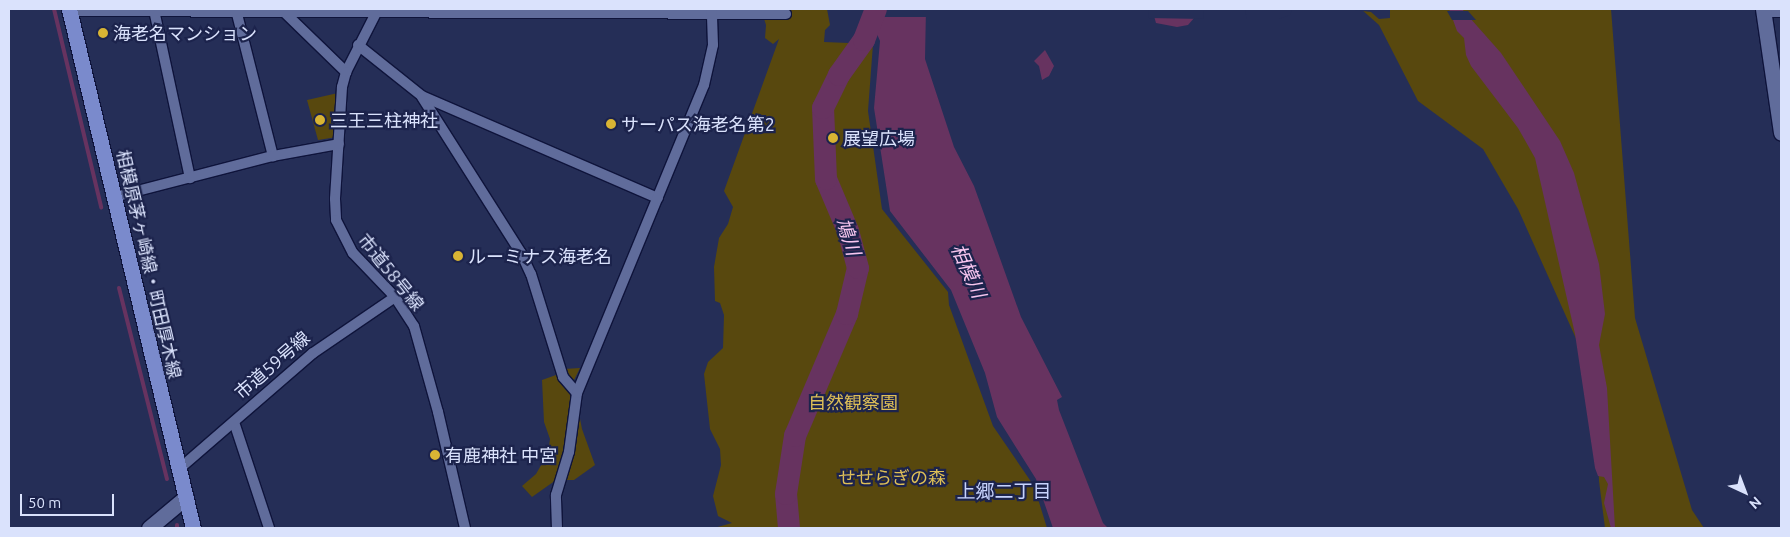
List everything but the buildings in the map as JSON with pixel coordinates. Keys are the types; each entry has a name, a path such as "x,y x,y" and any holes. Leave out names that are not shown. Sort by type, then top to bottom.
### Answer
{"main road":[{"name":"相模原茅ヶ崎線・町田厚木線","path":"69,10 193,528"}],"street":[{"name":"市道58号線","path":"378,9 358,45 346,72 335,200 342,234 358,260 395,297 419,340 465,528"},
{"path":"69,10 712,10 786,14"},
{"path":"154,10 190,178"},
{"path":"236,10 274,156"},
{"path":"282,10 346,72"},
{"path":"557,528 556,494 569,452 577,393 704,85 713,45 712,10"},
{"path":"1781,12 1763,10 1781,133"},
{"path":"358,45 422,96 658,198"},
{"path":"422,96 521,253 531,274 563,377 577,393"},
{"path":"114,196 274,156 339,144"},
{"name":"市道59号線","path":"179,469 313,353 395,297"},
{"path":"234,422 269,528"},
{"path":"149,528 186,497"}],"green space":[{"name":"自然観察園","path":"761,9 827,9 830,25 825,30 824,42 873,44 868,111 882,209 948,292 949,305 993,426 1034,486 1047,528 714,528 732,523 718,516 713,496 721,465 720,449 710,429 704,374 708,362 723,348 724,315 720,303 715,301 714,267 719,238 728,224 733,207 724,191 779,39 773,44 765,38 766,25"},
{"path":"1361,9 1611,9 1635,318 1692,510 1704,528 1605,528 1599,481 1595,381 1518,209 1483,149 1418,101 1379,25"},
{"path":"338,93 337,137 318,140 307,100"},
{"path":"580,368 573,382 582,429 595,465 574,480 556,480 532,497 522,486 536,474 548,453 550,439 544,422 542,380 556,375 567,379 564,369"}],"water":[{"name":"相模川","path":"872,9 926,9 925,59 954,147 974,186 1021,317 1062,397 1057,400 1059,410 1103,523 1108,528 1053,528 1036,479 997,417 985,373 951,290 890,211 874,108 880,41 874,27"},
{"path":"1152,9 1202,9 1188,25 1177,27 1156,23"},
{"path":"1449,9 1462,9 1501,53 1560,141 1574,173 1599,264 1605,314 1599,345 1607,388 1615,528 1611,528 1604,503 1608,484 1604,477 1598,476 1595,468 1575,334 1535,158 1518,128 1471,66 1466,55 1464,38 1457,31"},
{"path":"1045,50 1054,66 1049,76 1042,80 1039,66 1034,61"}],"pier":[{"path":"870,9 929,9 929,17 870,17"},
{"path":"1149,9 1204,10 1204,19 1149,18"},
{"path":"1245,10 1292,10 1290,15 1279,19 1247,19"},
{"path":"1355,10 1390,10 1390,18 1379,19 1371,12"},
{"path":"1447,11 1468,11 1476,20 1452,20"}],"waterway":[{"path":"54,9 101,207"},
{"name":"鳩川","path":"789,528 786,494 795,436 847,314 858,268 848,231 826,179 823,108 839,75 864,40 876,9"},
{"path":"119,288 167,479"}],"place":[{"name":"海老名マンション","path":"103,33"},
{"name":"三王三柱神社","path":"320,120"},
{"name":"サーパス海老名第2","path":"611,124"},
{"name":"展望広場","path":"833,138"},
{"name":"ルーミナス海老名","path":"458,256"},
{"name":"有鹿神社 中宮","path":"435,455"}],"district":[{"name":"上郷二丁目","path":"1004,492"}],"park label":[{"name":"せせらぎの森","path":"892,477"}]}
